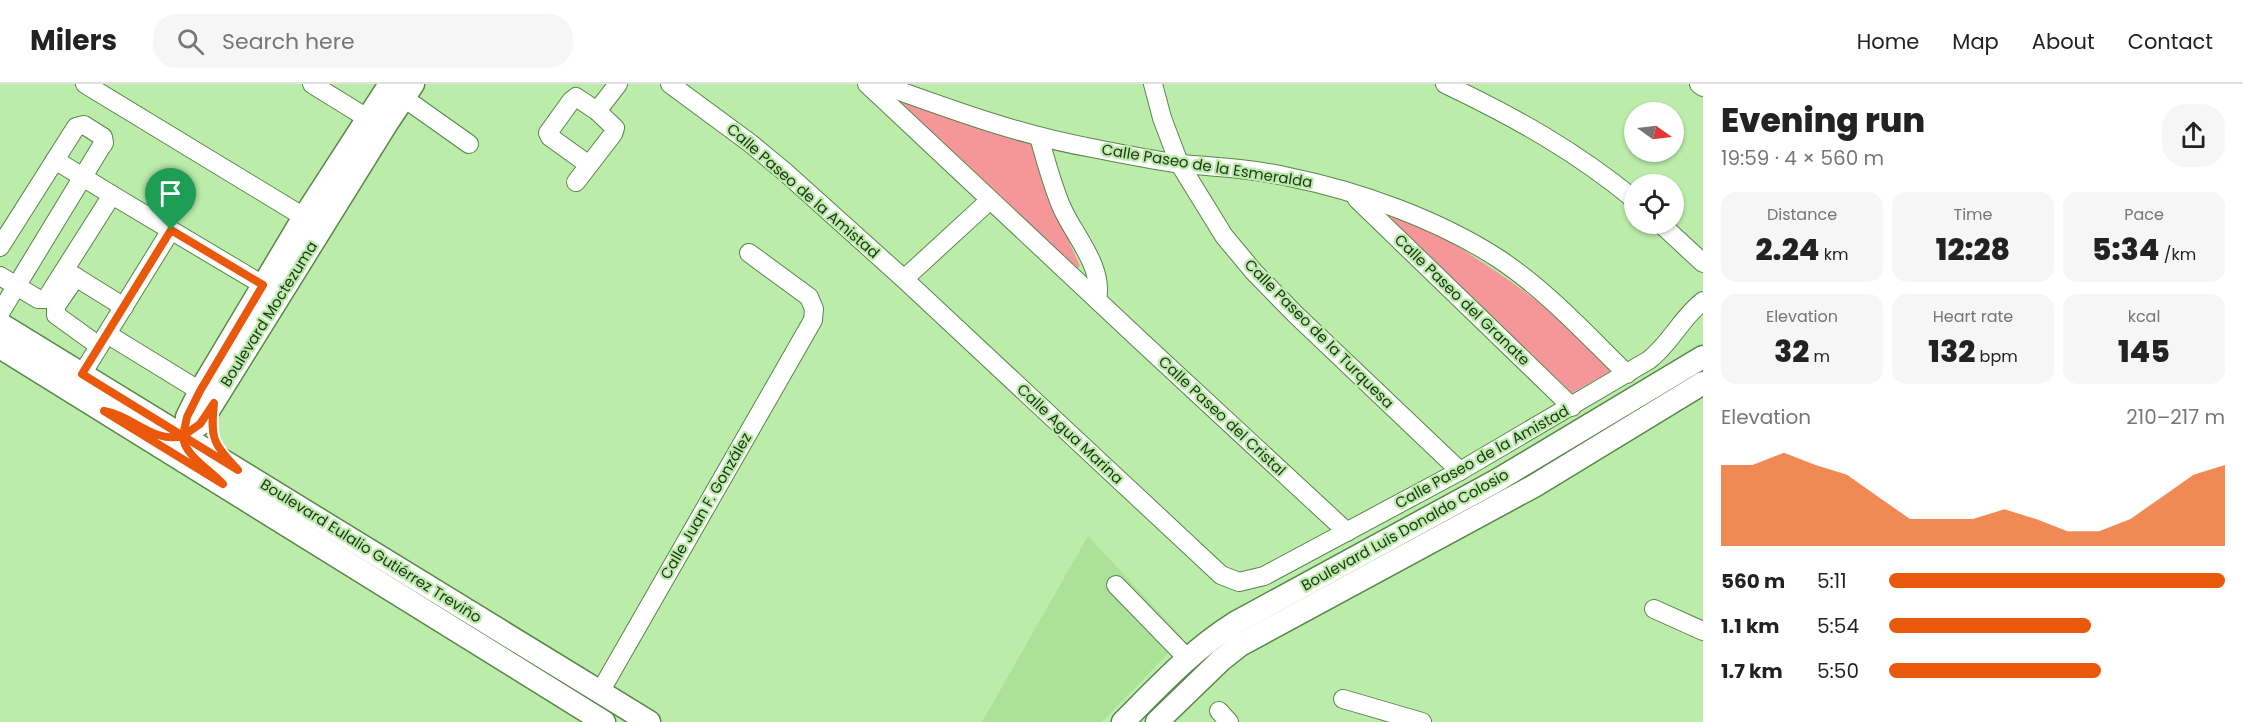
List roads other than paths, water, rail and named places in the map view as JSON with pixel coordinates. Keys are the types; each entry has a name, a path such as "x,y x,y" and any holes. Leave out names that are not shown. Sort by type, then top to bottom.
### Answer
{"main road":[{"name":"Boulevard Moctezuma","path":"183,436 200,424 207,397 263,285 367,117 402,89"},
{"name":"Boulevard Moctezuma","path":"207,397 402,89"},
{"name":"Boulevard Eulalio Gutiérrez Treviño","path":"0,324 183,436 230,477 604,722"},
{"name":"Boulevard Eulalio Gutiérrez Treviño","path":"0,347 104,411 230,477 649,722"},
{"name":"Boulevard Luis Donaldo Colosio","path":"1123,722 1209,639 1496,482 1703,357"},
{"name":"Boulevard Luis Donaldo Colosio","path":"1157,722 1221,660 1240,645 1534,486 1703,384"},
{"path":"207,397 212,432 230,477"},
{"path":"104,411 115,413 162,436 174,438 183,436"}],"street":[{"path":"85,84 304,217"},
{"path":"312,84 367,117"},
{"path":"597,111 618,84"},
{"name":"Calle Paseo de la Amistad","path":"670,84 750,143 904,279"},
{"name":"Calle Paseo del Cristal","path":"867,84 1347,532"},
{"name":"Calle Paseo de la Esmeralda","path":"880,84 991,124 1039,137 1179,163 1288,176 1398,210 1446,230 1498,259 1534,285 1627,374"},
{"name":"Calle Paseo de la Turquesa","path":"1153,84 1162,118 1179,163 1224,236 1254,272 1460,471"},
{"path":"1445,84 1542,133 1595,168 1624,192"},
{"path":"1699,84 1703,87"},
{"path":"402,89 469,144"},
{"path":"576,182 589,165 615,131 615,126 579,97 573,98 548,133 550,137 589,165"},
{"path":"0,247 76,127 84,125 103,137 104,143 0,313"},
{"path":"1039,137 1050,179 1098,278 1097,300"},
{"path":"55,160 263,285"},
{"name":"Calle Paseo del Granate","path":"1352,194 1572,407"},
{"path":"112,195 70,274 56,306 56,315 207,397"},
{"path":"904,279 990,200"},
{"path":"82,374 171,230"},
{"path":"1672,234 1703,263"},
{"name":"Calle Juan F. González","path":"600,692 813,320 814,309 808,297 749,254"},
{"path":"0,276 38,299 46,299 70,274"},
{"path":"70,274 124,307"},
{"name":"Calle Agua Marina","path":"904,279 1221,575 1239,582"},
{"name":"Calle Paseo de la Amistad","path":"1239,582 1264,576 1347,532 1460,471 1627,374 1662,351 1687,315 1703,301"},
{"path":"1116,585 1187,658"},
{"path":"1654,609 1703,631"},
{"path":"1343,699 1422,722"}]}
